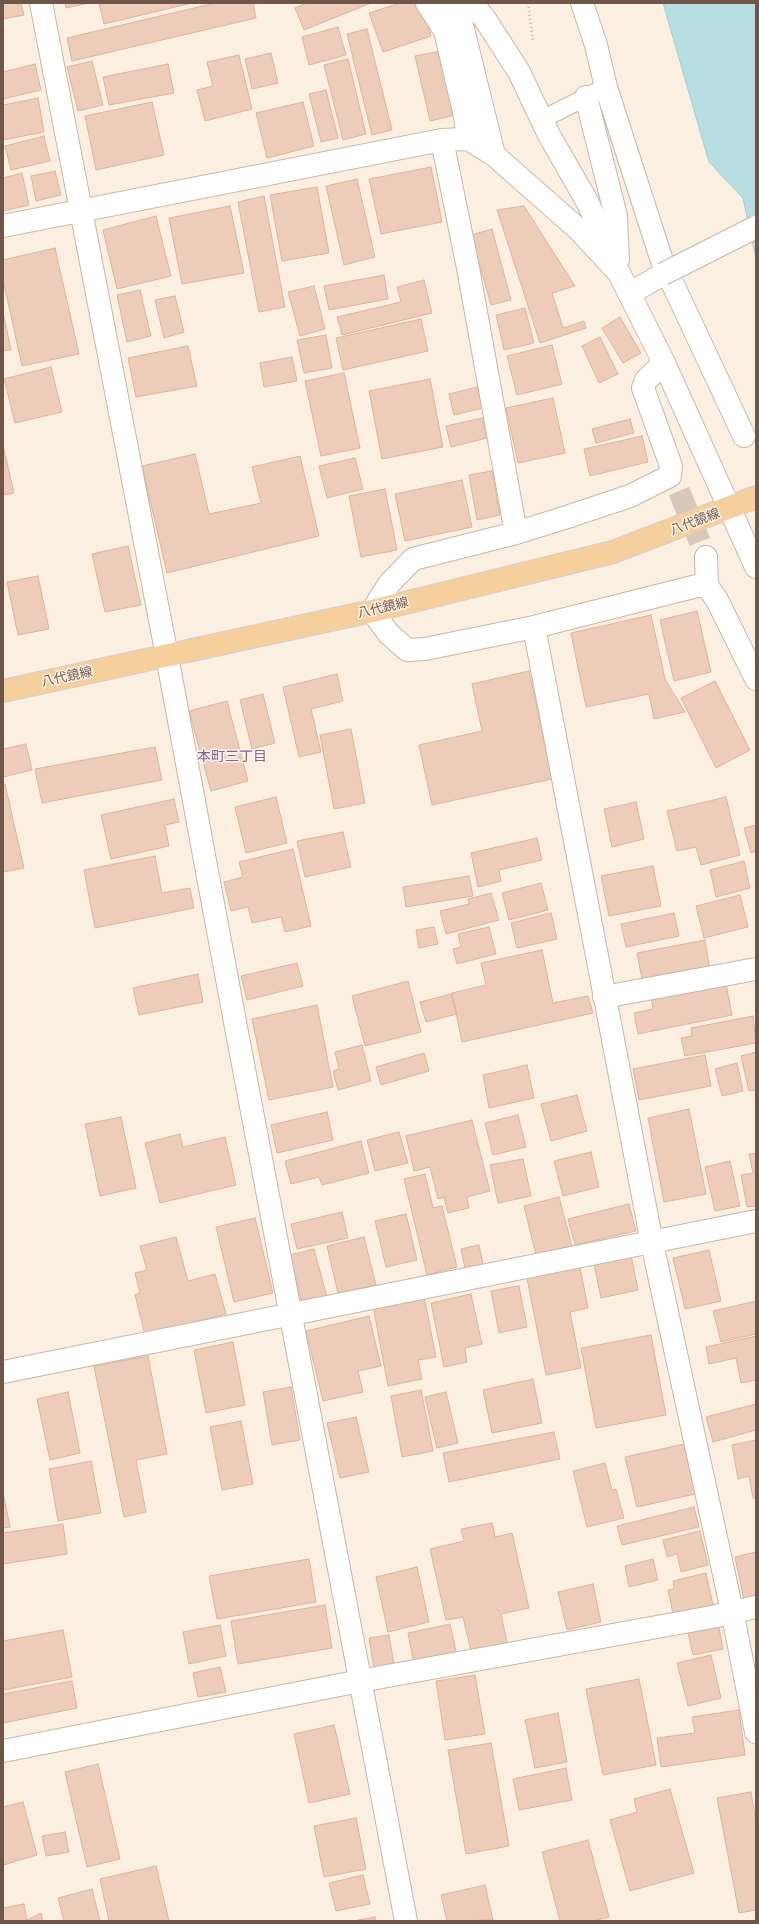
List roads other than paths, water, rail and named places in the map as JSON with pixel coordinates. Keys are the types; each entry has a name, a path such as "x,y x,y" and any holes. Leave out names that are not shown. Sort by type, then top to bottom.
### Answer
{"main road":[{"name":"八代鏡線","path":"3,691 372,610 613,552 756,498"}],"street":[{"path":"41,3 167,656 290,1315 406,1921"},
{"path":"426,3 445,31 465,116 468,139"},
{"path":"450,3 460,17 494,155"},
{"path":"472,3 519,72 541,120 588,203 619,273 664,363 756,567"},
{"path":"582,3 596,45 606,87 662,261 744,436"},
{"path":"586,97 616,216 619,273"},
{"path":"3,226 442,140 468,139 494,155 578,229 619,273"},
{"path":"442,140 468,268 516,532"},
{"path":"629,294 663,274 756,227"},
{"path":"664,363 646,380 643,388 671,466 675,483 516,532 413,559 390,584 372,610 389,634 407,650 425,650 534,627 697,586 707,586"},
{"path":"706,556 707,586 717,600 756,679"},
{"path":"534,627 652,1243 732,1611 756,1732"},
{"path":"604,997 756,969"},
{"path":"3,1372 756,1222"},
{"path":"3,1751 360,1681 704,1618 756,1607"}],"lane":[{"path":"541,120 606,87"}],"water":[{"path":"663,3 756,3 756,259 743,198 709,162"}],"tunnel":[{"path":"679,491 706,557"}],"district":[{"name":"本町三丁目","path":"232,757"}]}
